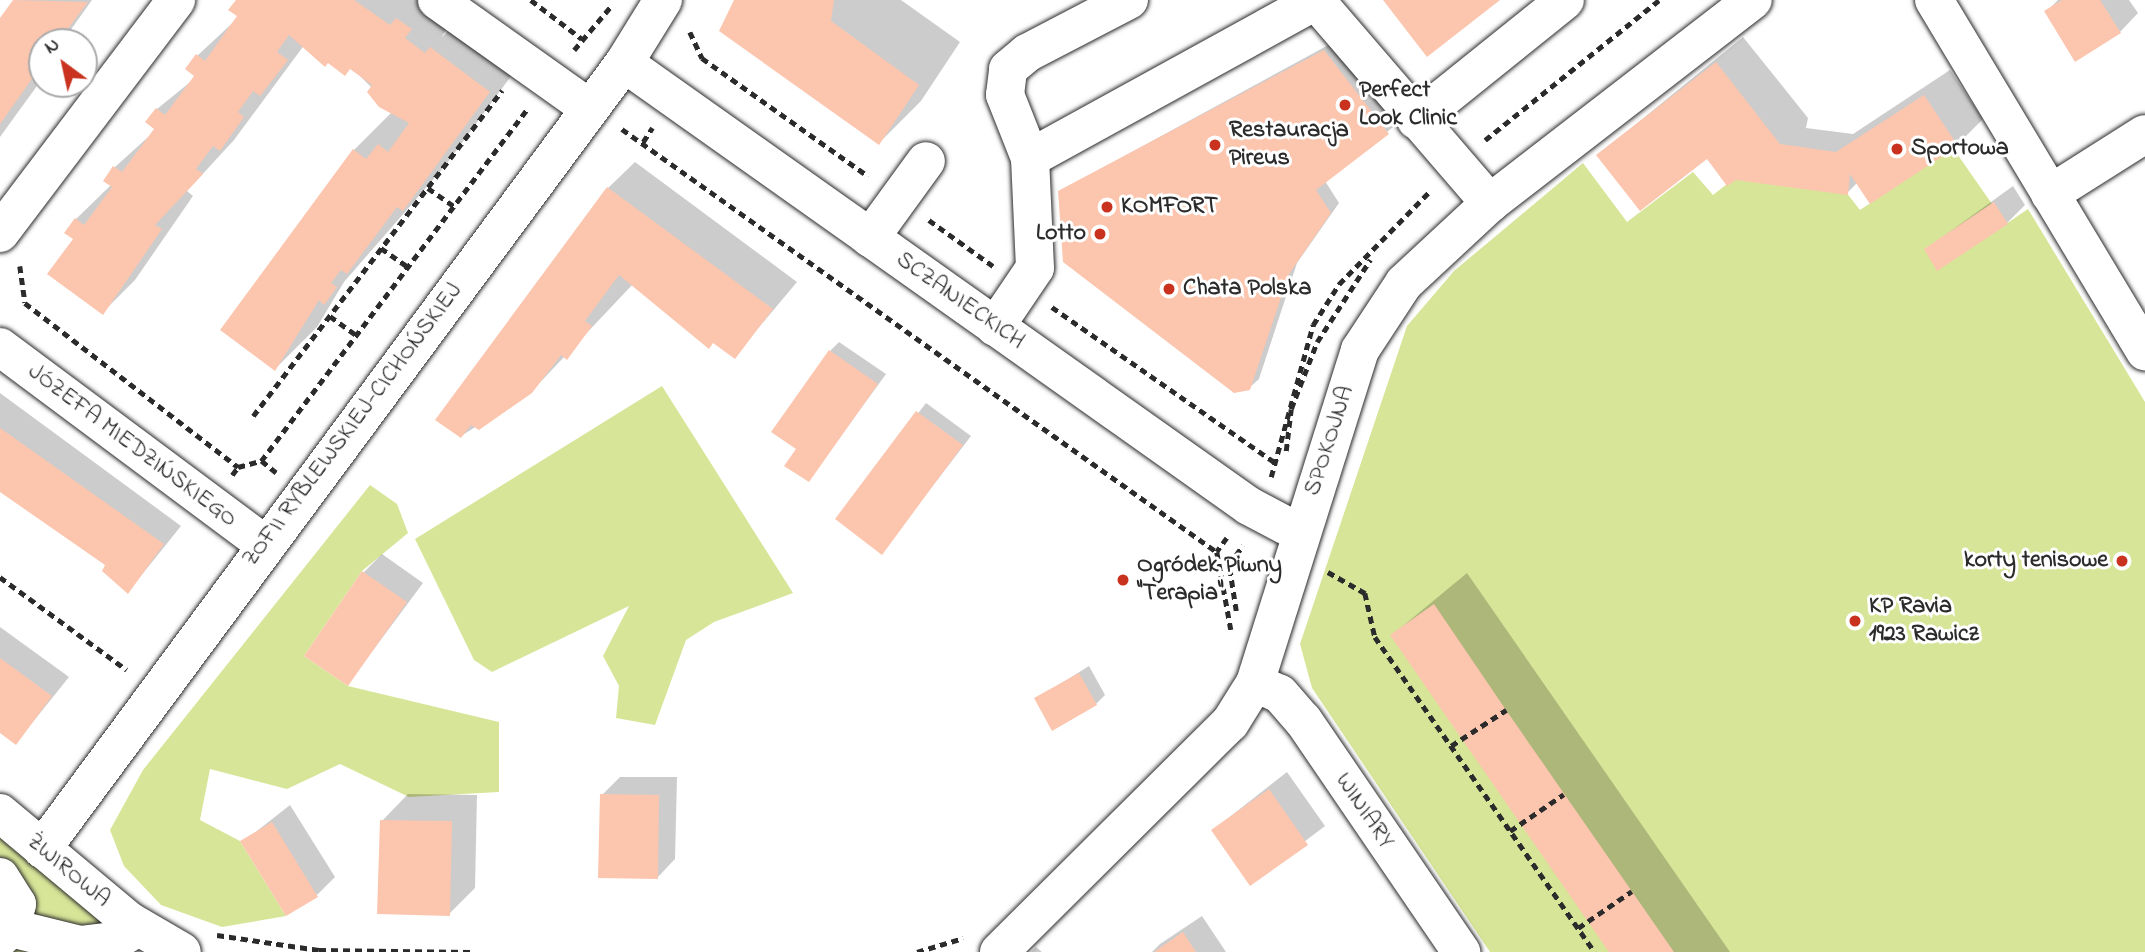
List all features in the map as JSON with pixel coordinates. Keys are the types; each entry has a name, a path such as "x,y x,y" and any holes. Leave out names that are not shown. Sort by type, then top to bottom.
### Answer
{"street":[{"path":"13,246 176,0"},
{"path":"437,0 589,108"},
{"path":"995,327 1035,268 1030,158 1005,95 1008,69 1027,52 1129,0"},
{"path":"1416,120 1565,0"},
{"name":"SPOKOJNA","path":"999,952 1230,723 1255,683 1295,548 1360,350 1404,282 1490,203 1753,0"},
{"path":"1934,0 2145,351"},
{"path":"1030,158 1315,1 1490,203"},
{"name":"ZOFII RYBLEWSKIEJ-CICHOŃSKIEJ","path":"42,849 264,544 624,63 661,2"},
{"name":"SCZANIECKICH","path":"624,63 1249,506 1295,548"},
{"path":"2050,194 2145,134"},
{"path":"870,238 926,161"},
{"name":"JÓZEFA MIEDZIŃSKIEGO","path":"0,347 264,544"},
{"name":"WINIARY","path":"1255,683 1280,694 1303,720 1461,952"},
{"name":"ŻWIROWA","path":"0,813 138,927 195,942"},
{"name":"ŻWIROWA","path":"0,877 17,904 5,933 80,945 115,941 138,927"}],"path":[{"path":"531,0 582,39 616,0"},
{"path":"661,2 685,23 702,58 1022,287 1276,463"},
{"path":"253,416 509,81"},
{"path":"302,494 261,461 550,82"},
{"path":"589,108 1217,552"},
{"path":"428,188 454,206"},
{"path":"13,246 25,303 238,467"},
{"path":"381,248 408,267"},
{"path":"330,316 356,335"},
{"path":"1233,644 1217,552 1249,506"},
{"path":"1295,548 1322,569 1365,593 1375,636 1595,952"},
{"path":"0,578 157,692"},
{"path":"1451,746 1506,710"},
{"path":"1510,831 1564,793"},
{"path":"1578,928 1632,891"},
{"path":"195,942 319,950 471,952"}],"green space":[{"path":"1953,148 2006,224 2028,209 2145,402 2145,952 1490,952 1312,688 1300,644 1407,326 1454,271 1583,163 1627,222 1693,172 1713,195 1736,177 1846,192 1860,210"},
{"path":"662,386 793,593 714,622 686,640 655,725 616,718 619,686 603,656 629,606 492,672 474,660 415,539"},
{"path":"370,485 397,504 408,533 362,571 304,656 348,686 499,722 499,792 409,797 340,764 287,789 210,769 200,820 240,841 286,916 222,927 161,905 124,866 110,830 143,770"},
{"path":"0,813 129,921 112,952 0,952"}],"building":[{"path":"13,0 88,2 68,28 28,28 28,85 0,124 0,18"},
{"path":"236,0 354,0 390,25 396,18 412,29 405,38 425,53 430,47 490,92 403,211 397,207 347,274 341,270 331,283 337,287 324,305 319,300 275,371 220,330 353,149 366,159 378,144 388,152 409,123 379,107 367,92 372,85 350,69 345,76 328,63 325,67 289,35 277,52 288,60 260,96 253,91 238,112 244,117 220,151 213,146 196,169 203,174 155,225 162,229 103,315 47,274 73,239 64,233 75,218 84,225 112,187 103,181 113,166 122,172 154,129 145,122 156,108 165,115 194,76 185,69 196,54 205,61 237,16 228,10"},
{"path":"734,0 834,0 831,21 919,85 879,145 719,31"},
{"path":"1383,0 1500,0 1427,57"},
{"path":"2062,0 2100,0 2121,33 2075,62 2044,11"},
{"path":"1324,50 1389,134 1316,190 1331,213 1289,274 1250,390 1234,393 1063,262 1058,191"},
{"path":"1716,62 1780,144 1836,152 1924,95 1958,146 1870,204 1850,174 1848,195 1736,180 1727,186 1707,159 1640,211 1596,155"},
{"path":"607,187 773,309 735,359 713,343 709,349 619,275 585,321 592,326 567,360 561,355 532,393 479,430 471,425 461,438 435,420"},
{"path":"1994,202 2008,224 1937,271 1924,249"},
{"path":"829,350 878,384 809,482 784,466 796,449 771,432"},
{"path":"916,411 963,445 882,555 835,519"},
{"path":"0,428 164,544 128,594 102,571 105,565 0,492"},
{"path":"362,571 407,602 348,686 304,656"},
{"path":"1434,604 1674,952 1609,952 1390,635"},
{"path":"0,658 52,696 16,745 0,733"},
{"path":"1079,673 1097,705 1052,731 1034,698"},
{"path":"1269,789 1308,845 1250,886 1211,830"},
{"path":"600,794 659,795 658,879 598,878"},
{"path":"380,820 452,821 450,916 377,914"},
{"path":"272,822 318,897 286,916 240,841"},
{"path":"1183,932 1196,952 1154,952"}],"place":[{"name":"Perfect Look Clinic","path":"1345,105"},
{"name":"Restauracja Pireus","path":"1215,145"},
{"name":"Sportowa","path":"1897,149"},
{"name":"KOMFORT","path":"1107,207"},
{"name":"Lotto","path":"1100,234"},
{"name":"Chata Polska","path":"1169,289"},
{"name":"korty tenisowe","path":"2122,561"},
{"name":"Ogródek Piwny \"Terapia\"","path":"1123,580"},
{"name":"KP Ravia 1923 Rawicz","path":"1855,621"}]}
